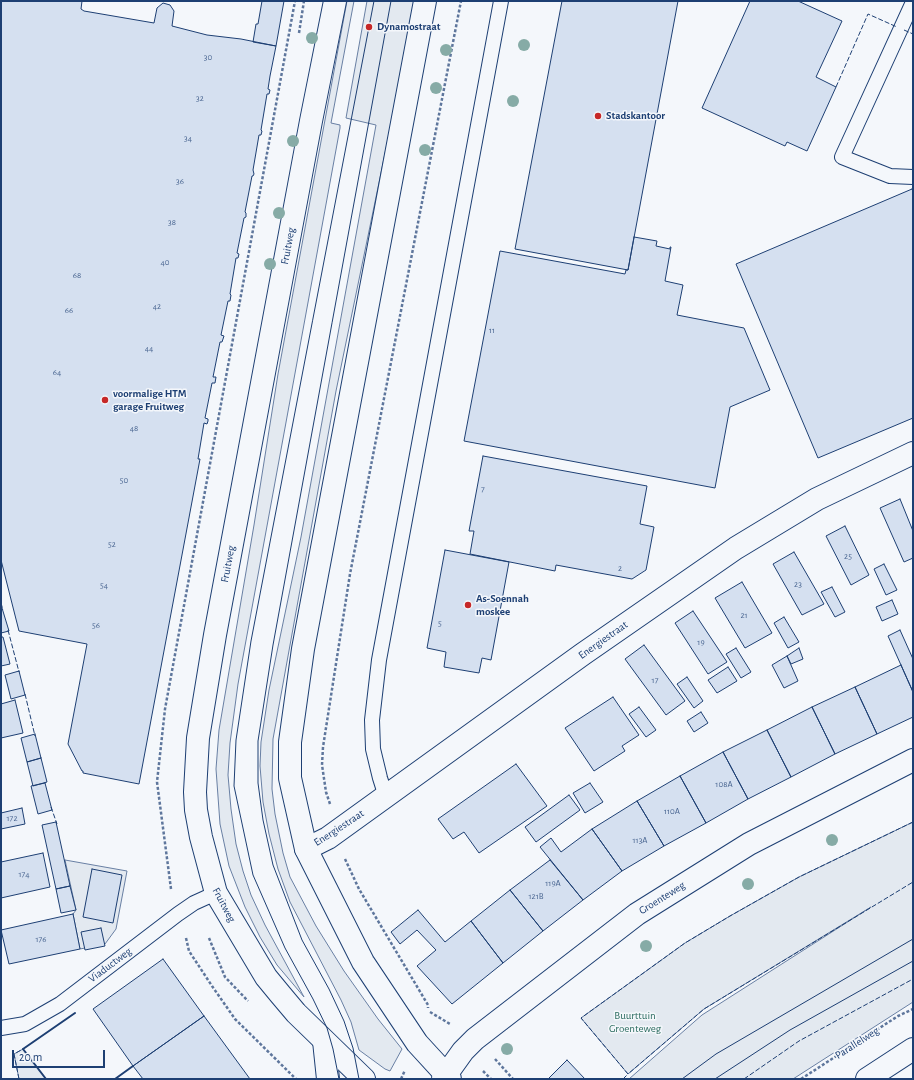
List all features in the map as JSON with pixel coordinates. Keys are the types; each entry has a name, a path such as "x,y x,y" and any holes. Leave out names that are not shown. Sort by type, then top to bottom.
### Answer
{"street":[{"name":"Fruitweg","path":"335,1 311,121 215,635 198,738 195,792 196,810 201,837 216,893 266,977 296,1013 364,1079"},
{"path":"425,1 303,649 290,742 290,778 306,849 363,962 417,1043 446,1078"},
{"name":"Energiestraat","path":"306,849 328,838 583,654 736,548 817,499 913,452"},
{"name":"Groenteweg","path":"446,1078 463,1051 475,1039 637,914 749,844 913,760"},
{"path":"324,1041 328,1079"},
{"path":"866,1079 913,1049"}],"lane":[{"path":"386,797 380,778 374,749 372,720 379,660 501,1"},
{"path":"913,2 842,156 890,176 913,177"},
{"name":"Viaductweg","path":"1,1028 24,1024 60,1004 178,914 194,903 216,893"}],"path":[{"path":"420,998 428,1011"},
{"name":"Parallelweg","path":"802,1079 898,1016 913,1009"}],"green space":[{"path":"347,1 354,1 331,123 340,125 340,128 238,684 230,743 228,775 236,844 251,895 265,925 304,997 277,965 260,937 245,907 229,866 220,824 216,769 219,730 278,374"},
{"path":"367,1 415,1 408,42 336,391 273,739 272,789 275,814 283,853 290,877 316,926 344,971 378,1019 402,1049 390,1071 359,1050 351,1022 341,1000 290,902 278,869 269,834 263,802 260,766 261,742 269,690 301,537 376,125 346,118"},
{"name":"Buurttuin Groenteweg","path":"913,822 913,1002 793,1079 629,1079 702,1015 871,907 704,1009 628,1074 581,1018 685,943 730,916 799,877"},
{"path":"65,860 127,871 116,929 105,944 80,949 73,914 76,910"},
{"path":"23,1049 46,1079 19,1079 14,1054"}],"building":[{"name":"voormalige HTM garage Fruitweg","path":"1,1 82,1 81,9 84,11 154,23 157,8 163,3 170,5 174,11 172,26 207,35 241,39 276,46 268,89 270,90 269,94 267,94 262,131 261,135 259,135 253,170 254,174 252,176 245,212 246,217 244,218 237,253 239,254 238,258 236,258 230,301 228,301 221,335 224,336 222,342 220,342 213,377 216,377 215,383 212,383 205,418 208,419 208,421 207,424 204,423 198,459 200,459 139,784 83,773 68,744 87,644 19,631 1,560"},
{"path":"262,1 284,1 276,46 253,42"},
{"name":"Stadskantoor","path":"562,1 678,1 628,270 515,249"},
{"path":"750,1 798,1 842,21 816,77 836,87 807,151 787,142 785,146 702,108"},
{"path":"912,189 913,418 818,458 736,264"},
{"path":"634,237 657,241 656,246 670,249 671,247 665,281 683,285 677,315 744,328 770,390 730,407 715,488 464,441 500,251 625,274 626,270 628,270"},
{"path":"483,456 647,486 640,524 654,527 646,570 632,579 556,565 555,571 470,554 474,531 469,531"},
{"path":"900,499 913,531 913,558 904,562 880,508"},
{"path":"845,526 869,575 851,585 826,536"},
{"name":"As-Soennah moskee","path":"445,550 509,562 491,660 482,658 479,673 444,667 446,652 427,648"},
{"path":"794,552 824,604 802,615 773,564"},
{"path":"884,564 897,590 886,595 874,569"},
{"path":"742,582 772,633 745,648 715,598"},
{"path":"832,587 845,612 835,617 821,592"},
{"path":"892,600 898,614 882,621 876,607"},
{"path":"1,608 9,631 1,633"},
{"path":"693,611 727,662 708,674 675,623"},
{"path":"784,617 799,642 788,648 774,623"},
{"path":"900,630 913,659 913,692 888,636"},
{"path":"1,637 3,637 10,664 1,666"},
{"path":"644,645 685,701 666,715 625,659"},
{"path":"736,648 751,672 741,678 726,654"},
{"path":"799,648 803,659 791,664 787,656"},
{"path":"787,656 798,681 784,688 772,665"},
{"path":"901,665 913,692 913,717 877,734 855,687"},
{"path":"728,667 737,681 717,693 708,680"},
{"path":"19,671 25,695 11,699 5,675"},
{"path":"687,677 703,701 694,708 677,684"},
{"path":"855,687 877,734 835,754 812,707"},
{"path":"613,697 639,735 622,746 625,751 594,771 565,728"},
{"path":"15,700 23,733 1,738 1,704"},
{"path":"639,707 656,730 646,737 629,714"},
{"path":"812,707 835,754 791,777 767,730"},
{"path":"701,712 708,723 694,732 687,721"},
{"path":"767,730 791,777 748,799 723,752"},
{"path":"35,734 41,758 27,762 21,738"},
{"path":"723,752 748,799 706,823 680,776"},
{"path":"41,758 47,782 33,786 27,762"},
{"path":"516,764 547,806 479,853 464,832 453,839 438,819"},
{"path":"680,776 706,823 664,846 637,801"},
{"path":"45,783 52,810 38,814 31,786"},
{"path":"590,783 603,802 585,813 573,793"},
{"path":"569,795 580,810 536,842 525,827"},
{"path":"637,801 664,846 622,871 592,829"},
{"path":"22,808 25,824 1,829 1,813"},
{"path":"56,822 70,886 56,889 42,825"},
{"path":"592,829 622,871 583,900 540,847 551,838 561,852"},
{"path":"43,853 50,887 1,898 1,862"},
{"path":"550,860 583,900 543,931 510,890"},
{"path":"92,869 122,875 113,923 83,917"},
{"path":"70,886 76,910 61,913 56,889"},
{"path":"510,890 543,931 503,963 471,921"},
{"path":"418,910 445,942 471,921 503,963 452,1004 417,966 436,950 417,930 400,944 391,932"},
{"path":"73,914 80,949 9,964 1,930"},
{"path":"101,928 105,946 85,950 81,932"},
{"path":"163,959 204,1016 133,1066 93,1009"},
{"path":"204,1016 250,1079 143,1079 133,1066"},
{"path":"567,1060 585,1079 548,1079"}],"tram line":[{"path":"339,1079 327,1028 285,948 253,875 234,786 236,740 251,641 374,1"},
{"path":"359,1079 353,1048 344,1021 329,989 302,940 273,865 263,820 258,783 258,741 273,645 391,1"},
{"path":"682,1079 716,1054 913,939"},
{"path":"715,1079 790,1030 913,961"}],"fence":[{"path":"836,87 868,14 897,27"},
{"path":"904,30 913,34"},
{"path":"1,603 3,610"},
{"path":"8,630 19,672"},
{"path":"25,694 35,736"},
{"path":"51,807 57,824"},
{"path":"913,822 799,877 730,916 685,943 581,1018 628,1074 704,1009 913,882"},
{"path":"744,1079 799,1041 913,979"},
{"path":"19,1079 14,1054 23,1049"},
{"path":"623,1079 628,1074"}],"wall":[{"path":"46,1079 23,1049 75,1013"},
{"path":"115,1079 133,1066"}],"place":[{"name":"Dynamostraat","path":"369,27"},
{"name":"Stadskantoor","path":"598,116"},
{"name":"voormalige HTM garage Fruitweg","path":"105,400"},
{"name":"As-Soennah moskee","path":"468,605"}]}
